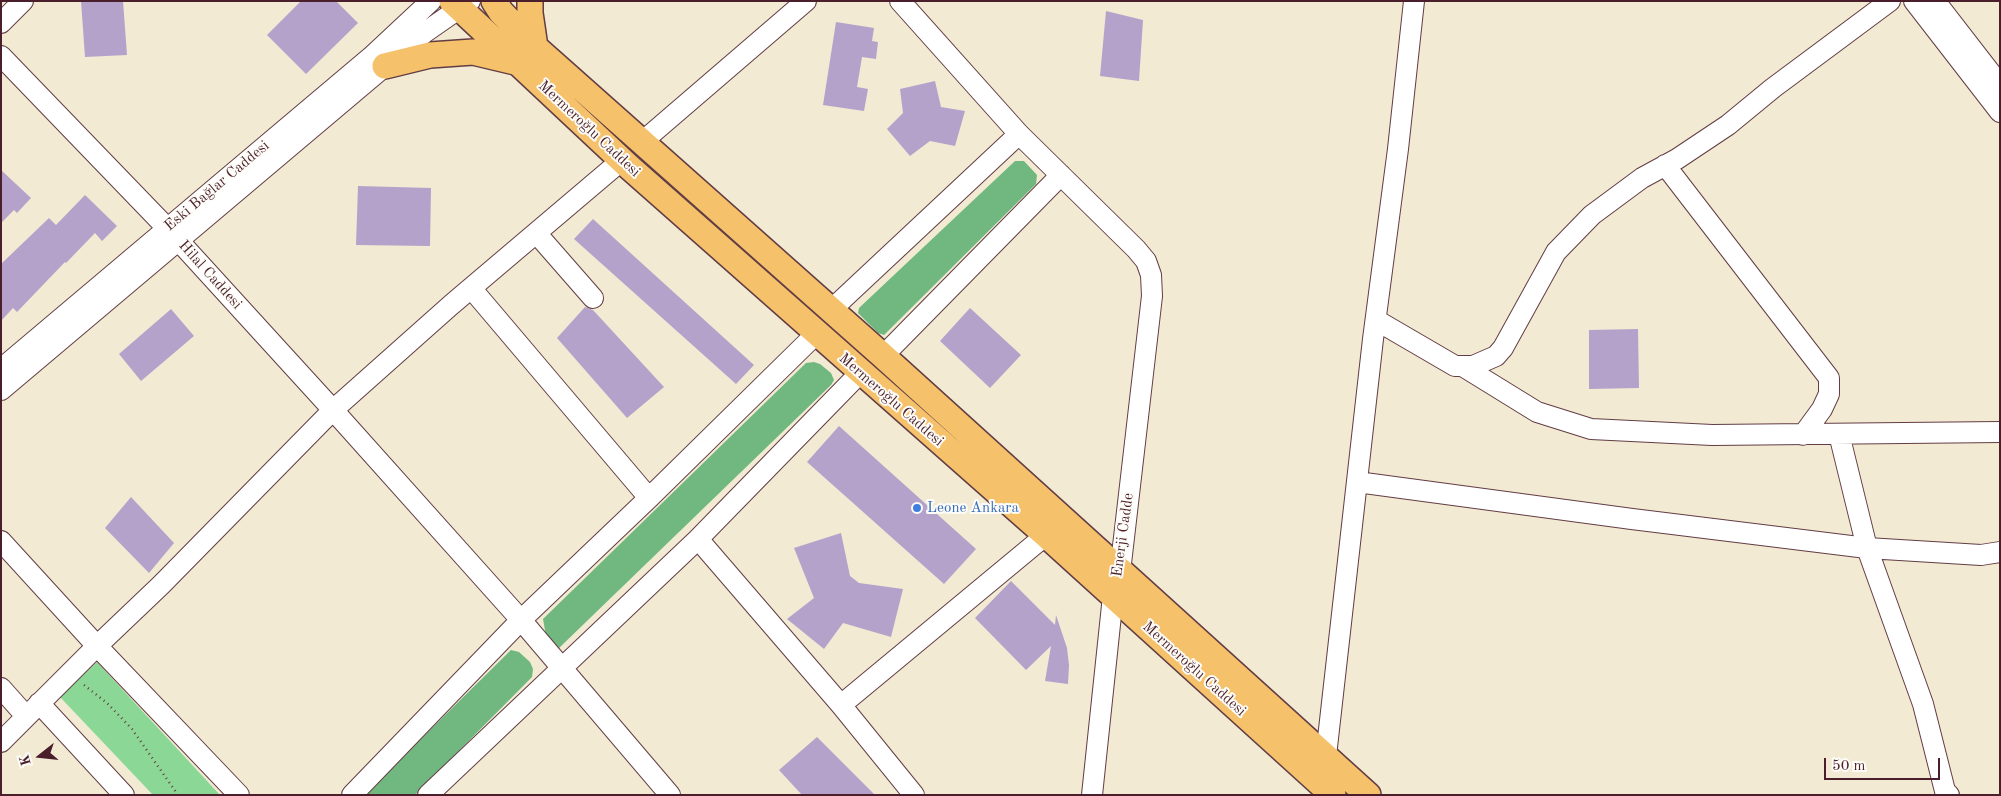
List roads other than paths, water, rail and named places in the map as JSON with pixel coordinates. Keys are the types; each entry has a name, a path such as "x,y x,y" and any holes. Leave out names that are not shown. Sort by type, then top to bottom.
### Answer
{"main road":[{"name":"Mermeroğlu Caddesi","path":"494,1 526,55 622,160 860,373 1046,535 1329,793"},
{"path":"385,66 430,55 472,52 526,55 530,1"},
{"name":"Mermeroğlu Caddesi","path":"461,4 642,142 883,356 1368,795"}],"street":[{"path":"1,23 23,1"},
{"name":"Eski Bağlar Caddesi","path":"1,369 173,234 431,1"},
{"path":"642,142 806,1"},
{"path":"883,356 1062,175 1019,134 900,1"},
{"path":"1326,756 1414,1"},
{"path":"1464,367 1486,362 1496,356 1503,348 1556,252 1592,215 1642,178 1728,125 1773,88 1890,1"},
{"path":"1914,1 2000,112"},
{"path":"1935,1 2000,85"},
{"path":"1,390 173,234 461,4"},
{"name":"Hilal Caddesi","path":"1,56 173,234 333,410 520,620 670,795"},
{"path":"831,310 1019,134"},
{"path":"1,742 70,672 161,585 333,410 471,288 622,160"},
{"path":"1665,165 1829,378 1829,394 1822,410 1803,435"},
{"name":"Enerji Cadde","path":"1062,175 1136,249 1146,261 1151,275 1152,296 1120,572 1113,596 1092,795"},
{"path":"537,234 593,298"},
{"path":"471,288 649,498"},
{"path":"1376,320 1443,360 1464,367 1537,412 1591,429 1712,436 2000,432"},
{"path":"352,795 520,620 649,498 816,334"},
{"path":"428,795 698,540 860,373"},
{"path":"1839,434 1867,548 1923,704 1945,793"},
{"path":"1358,482 1632,520 1867,548 1981,555 2000,552"},
{"path":"841,705 1046,535"},
{"path":"698,540 841,705 914,795"},
{"path":"1,542 239,795"},
{"path":"1,688 33,710 124,795"}],"place":[{"name":"Leone Ankara","path":"917,508"}]}
